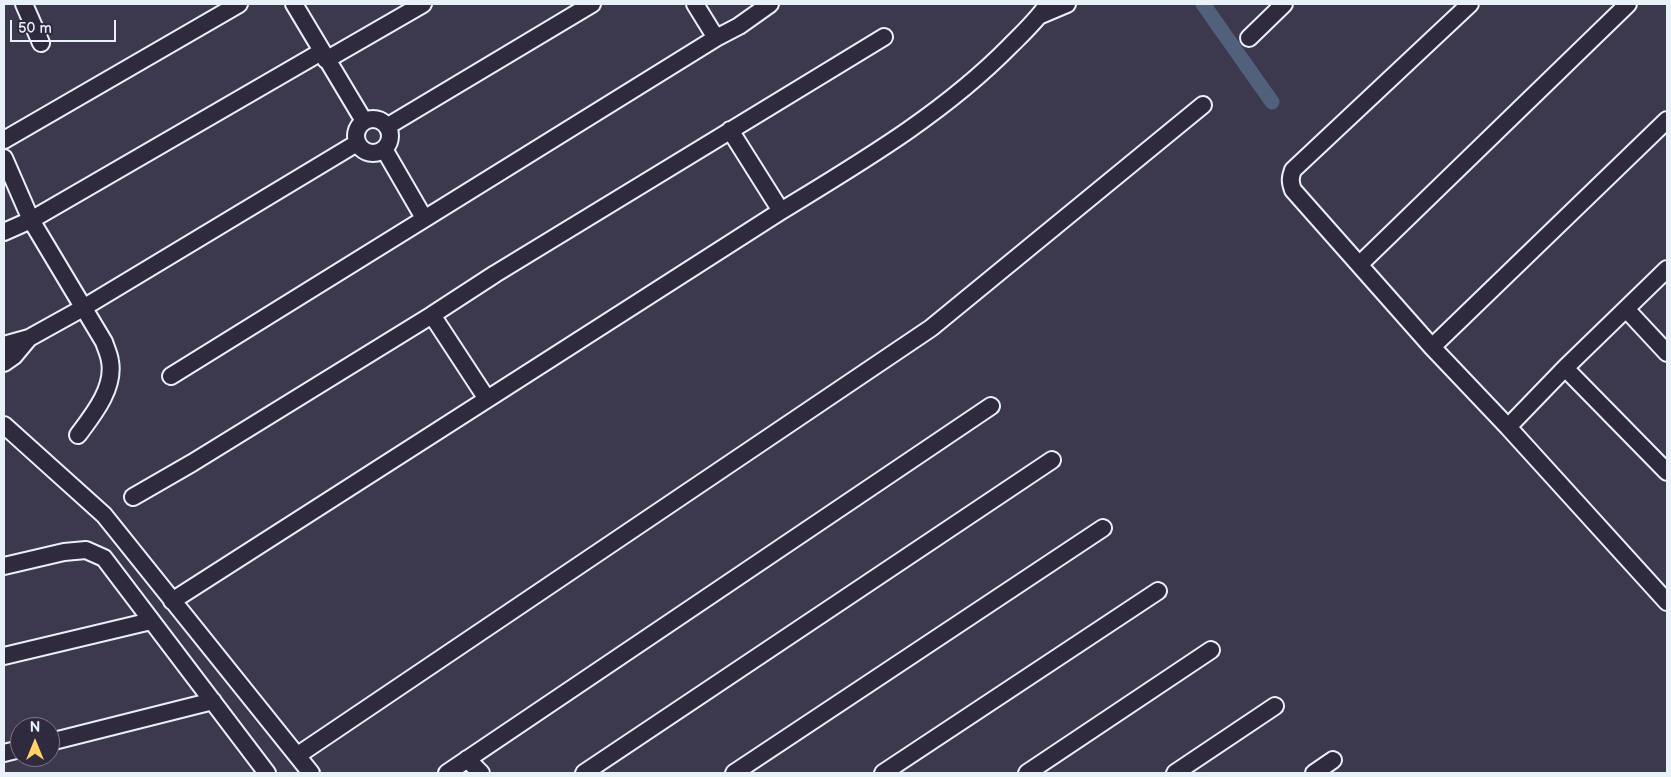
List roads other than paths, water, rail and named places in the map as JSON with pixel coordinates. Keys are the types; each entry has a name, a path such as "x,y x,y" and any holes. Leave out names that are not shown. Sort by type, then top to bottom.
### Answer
{"street":[{"path":"24,4 41,44"},
{"path":"4,140 239,4"},
{"path":"294,4 323,56 364,121"},
{"path":"4,232 31,220 323,56 423,4"},
{"path":"388,126 592,4"},
{"path":"695,4 716,38"},
{"path":"172,376 424,218 716,38 739,26 770,4"},
{"path":"172,601 781,211 880,151 922,121 988,69 1044,9 1067,4"},
{"path":"1248,38 1284,4"},
{"path":"1470,4 1293,170 1290,178 1293,190 1432,347 1508,427 1667,602"},
{"path":"1360,264 1628,4"},
{"path":"133,496 192,463 495,274 884,37"},
{"path":"298,755 931,328 1203,105"},
{"path":"377,119 388,126 390,138 384,149 377,153 369,153 362,150 357,143 356,131 364,121 377,119"},
{"path":"1432,347 1667,120"},
{"path":"730,130 781,211"},
{"path":"4,345 29,338 83,308 357,143"},
{"path":"384,149 424,218"},
{"path":"4,158 31,220 104,342 110,361 110,376 97,409 78,435"},
{"path":"1508,427 1565,368 1667,270"},
{"path":"1627,310 1667,353"},
{"path":"432,315 487,399"},
{"path":"4,363 14,356 29,338"},
{"path":"1565,368 1667,472"},
{"path":"447,773 990,406"},
{"path":"4,425 104,515 311,773"},
{"path":"584,773 1052,460"},
{"path":"734,773 1103,528"},
{"path":"4,566 64,552 86,550 104,558 267,773"},
{"path":"882,773 1158,591"},
{"path":"4,656 151,620"},
{"path":"1027,773 1211,650"},
{"path":"60,739 213,701"},
{"path":"1175,773 1275,706"},
{"path":"467,759 481,773"},
{"path":"1314,773 1333,760"}],"waterway":[{"path":"1203,4 1272,102"}]}
